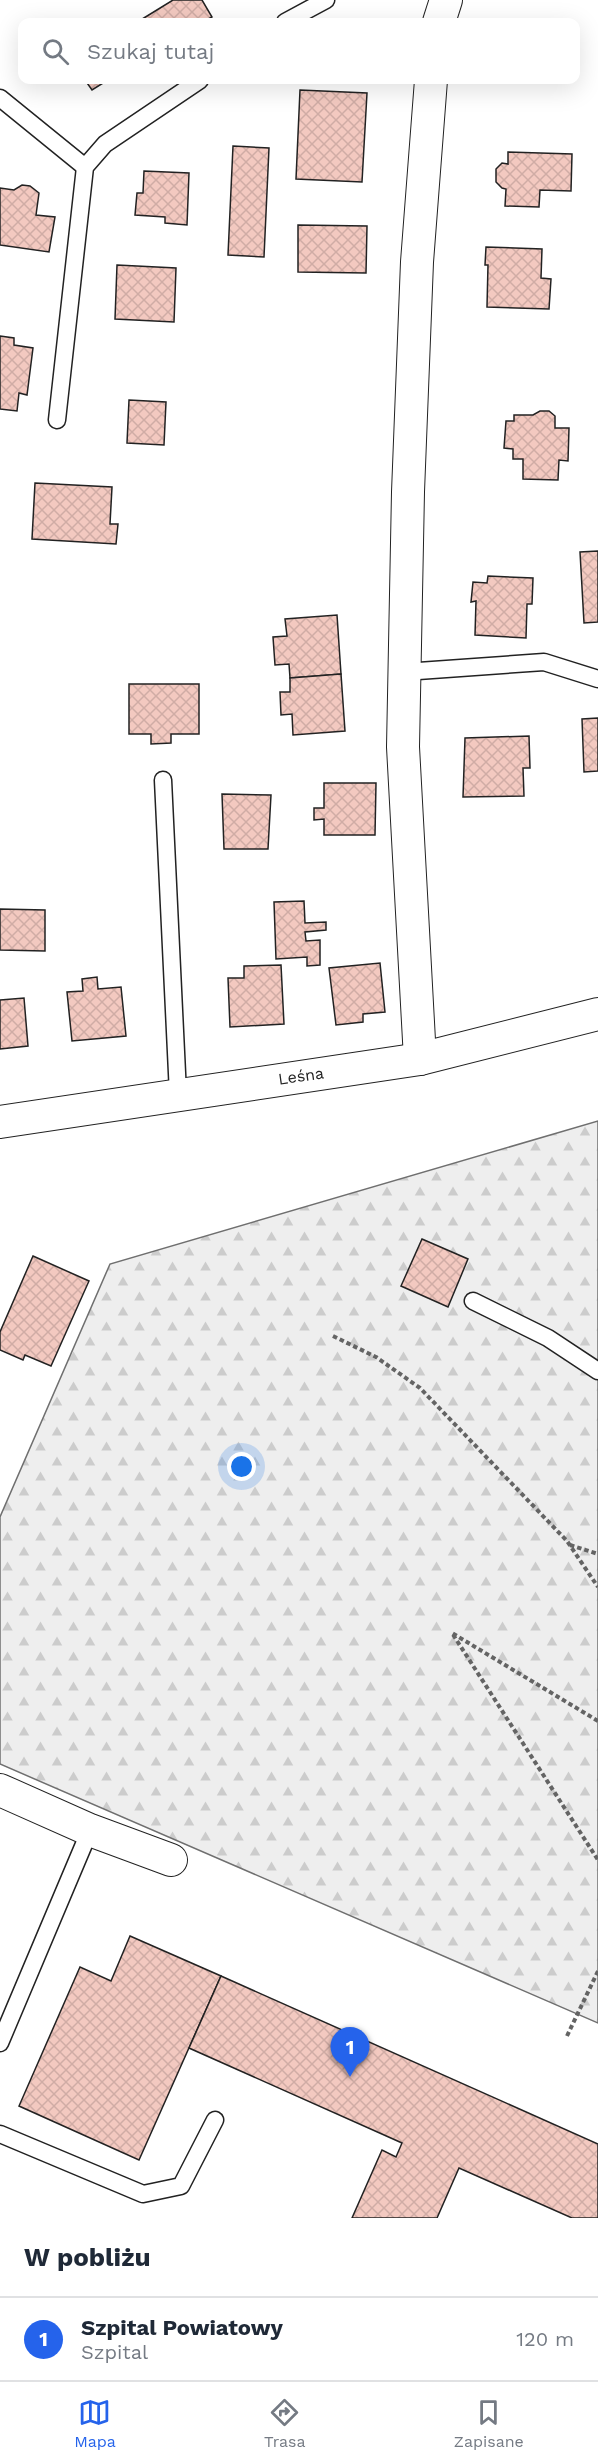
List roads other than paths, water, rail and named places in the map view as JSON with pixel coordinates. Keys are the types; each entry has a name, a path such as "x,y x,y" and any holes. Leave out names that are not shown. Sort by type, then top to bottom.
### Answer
{"street":[{"path":"440,18 446,0"},
{"path":"420,1059 403,747 408,492 417,262 431,84"},
{"name":"Leśna","path":"0,1122 420,1059 598,1014"},
{"path":"0,1790 90,1830 171,1860"}],"lane":[{"path":"292,18 326,0"},
{"path":"57,420 85,167 105,144 194,84"},
{"path":"0,98 85,167"},
{"path":"404,672 544,662 598,679"},
{"path":"162,780 178,1094"},
{"path":"473,1301 548,1338 598,1371"},
{"path":"0,2043 90,1830"},
{"path":"0,2134 143,2194 181,2186 215,2120"}],"place":[{"name":"Szpital Powiatowy","path":"350,2077"}]}
